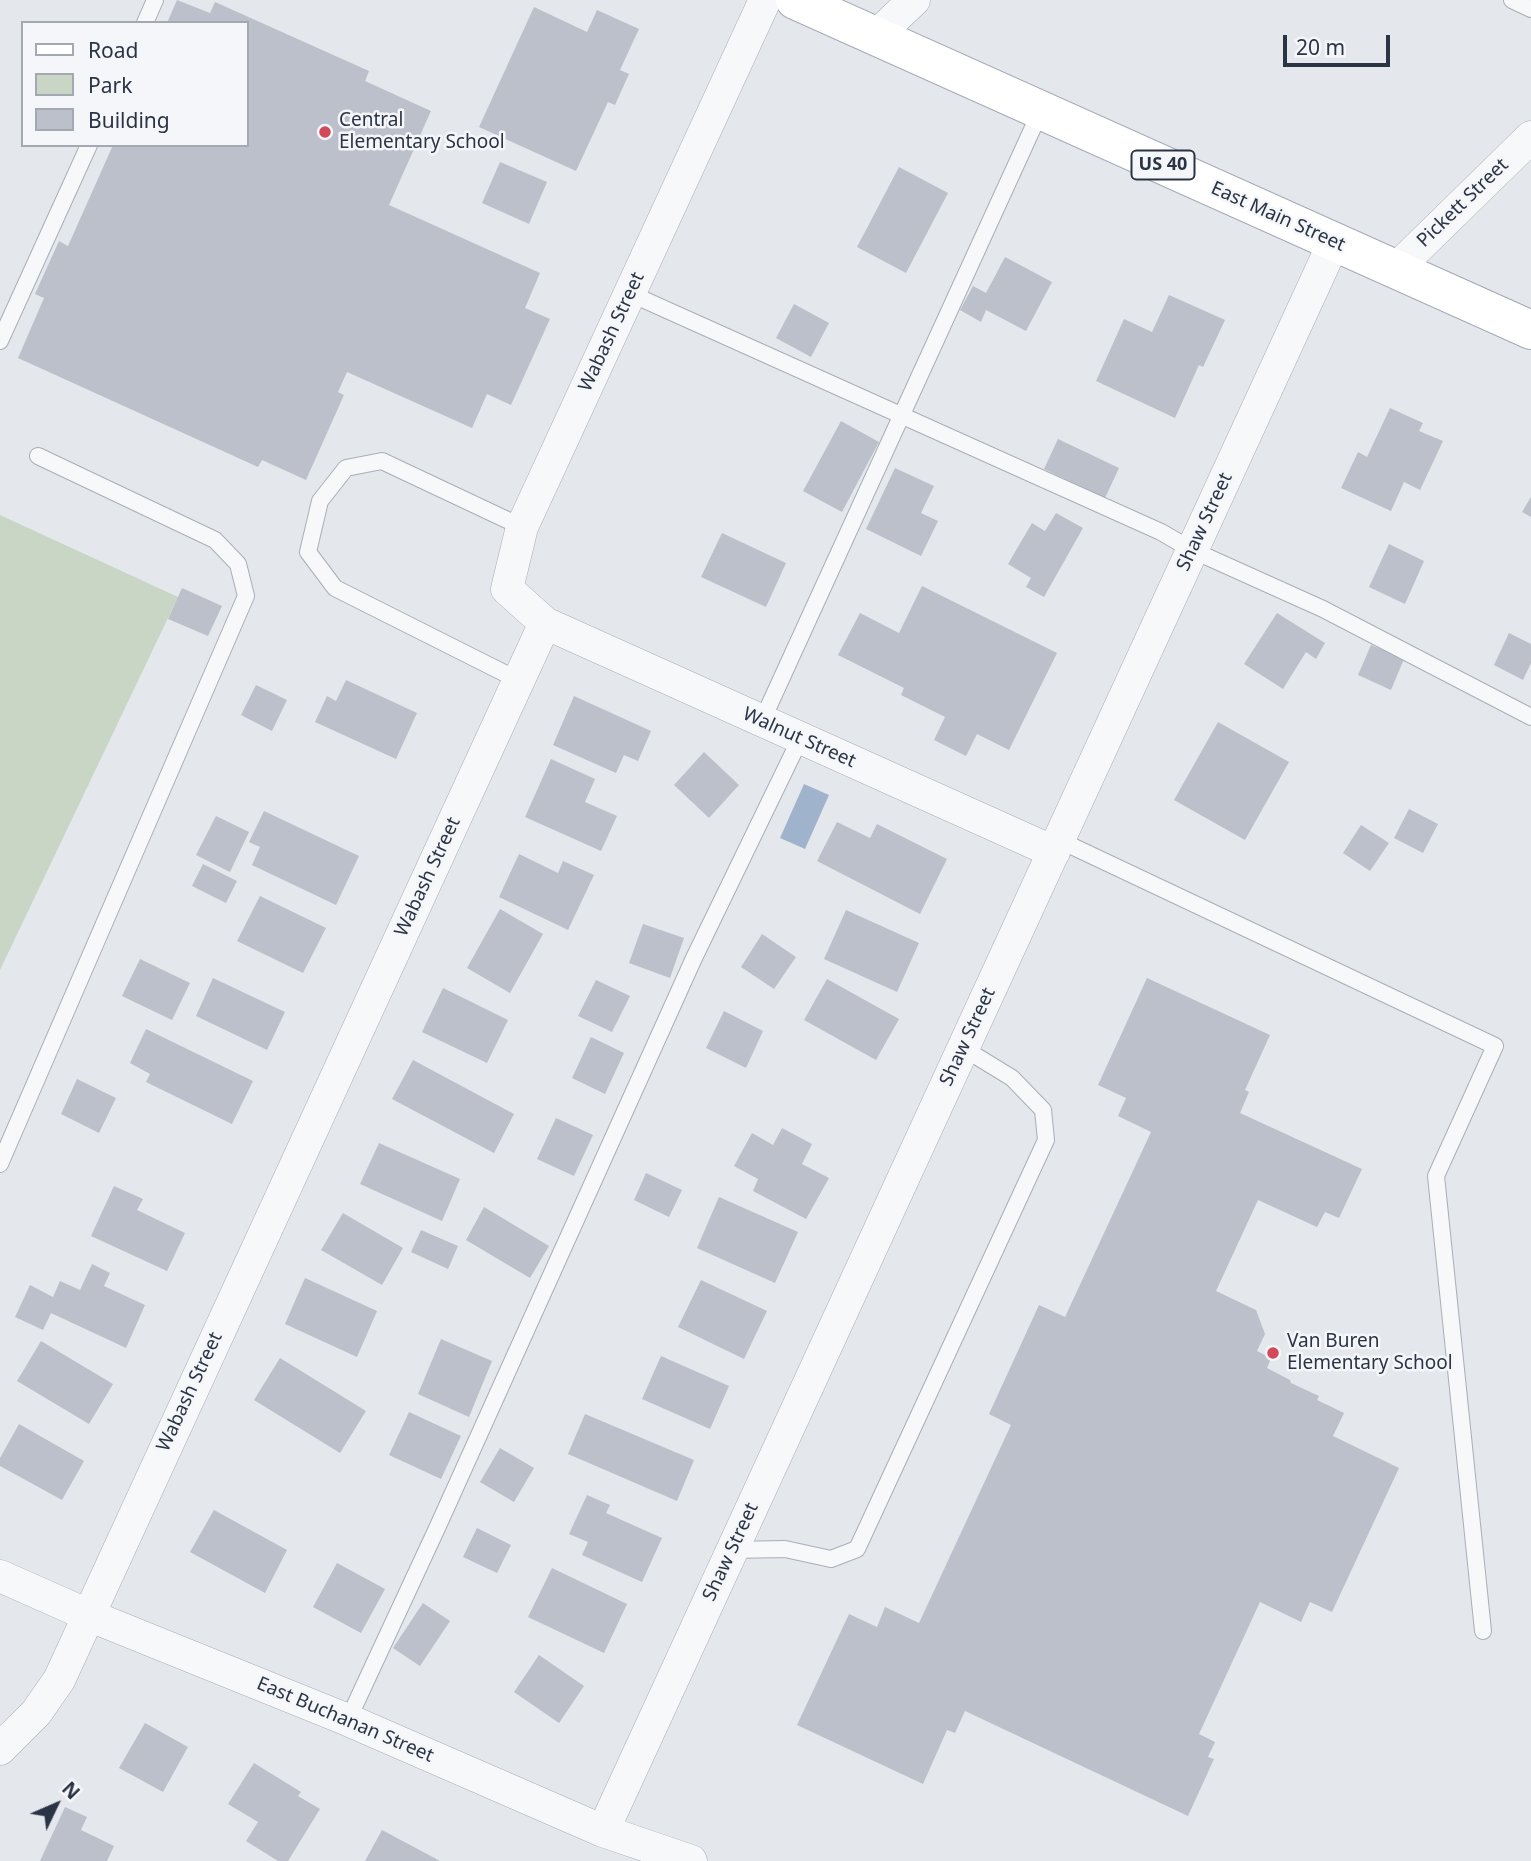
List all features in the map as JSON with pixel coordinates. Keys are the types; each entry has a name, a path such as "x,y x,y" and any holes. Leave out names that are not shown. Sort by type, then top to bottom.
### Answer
{"main road":[{"name":"East Main Street","path":"795,0 1531,330"}],"street":[{"name":"Wabash Street","path":"0,1749 36,1713 59,1680 545,623 507,589 522,527 765,0"},
{"path":"876,36 914,0"},
{"name":"Pickett Street","path":"1395,270 1531,137"},
{"name":"Shaw Street","path":"603,1831 1334,242"},
{"name":"Walnut Street","path":"545,623 800,739 1056,846"},
{"name":"East Buchanan Street","path":"0,1576 88,1615 348,1720 603,1831 691,1861"}],"lane":[{"path":"146,21 155,0"},
{"path":"1512,0 1531,9"},
{"path":"762,721 1041,110"},
{"path":"0,341 88,147"},
{"path":"629,293 1161,532 1192,550 1323,609 1531,717"},
{"path":"0,1164 246,596 238,564 215,540 38,456"},
{"path":"518,680 335,588 308,552 320,500 346,468 382,461 522,527"},
{"path":"348,1720 444,1514 694,958 800,739"},
{"path":"1056,846 1495,1046 1436,1176 1483,1631"},
{"path":"732,1550 785,1549 831,1559 857,1549 1046,1140 1043,1110 1012,1078 963,1048"}],"green space":[{"path":"0,515 178,597 0,970"}],"water":[{"path":"804,784 829,795 805,849 780,838"}],"building":[{"path":"177,0 210,13 215,2 369,71 365,81 431,111 389,205 540,273 525,308 550,319 511,405 487,394 472,428 347,372 338,392 344,395 306,480 262,460 258,467 18,358 44,298 35,294 59,241 68,246 112,147 248,147 248,21 168,21"},
{"path":"534,7 587,32 597,10 639,29 620,70 629,74 615,105 608,102 576,171 479,127"},
{"path":"500,162 547,182 529,224 482,203"},
{"path":"899,167 948,193 906,273 857,247"},
{"path":"1005,257 1052,282 1026,331 986,310 981,322 960,310 973,286 986,293"},
{"path":"1169,295 1225,320 1203,367 1199,365 1175,418 1096,381 1124,319 1152,332"},
{"path":"794,304 829,323 811,357 776,338"},
{"path":"1390,408 1423,423 1419,431 1443,441 1420,490 1404,482 1391,511 1341,488 1358,452 1367,457"},
{"path":"841,421 879,442 842,512 803,491"},
{"path":"1058,439 1119,468 1105,498 1044,469"},
{"path":"895,468 934,486 921,513 938,521 921,556 866,529"},
{"path":"1531,497 1531,517 1522,512"},
{"path":"1056,513 1083,528 1044,597 1026,587 1031,578 1008,564 1032,523 1045,531"},
{"path":"722,533 786,563 766,607 701,577"},
{"path":"1389,544 1424,561 1405,604 1369,587"},
{"path":"922,586 1057,653 1009,750 977,734 966,756 934,740 945,717 901,695 904,688 838,655 860,613 899,633"},
{"path":"182,588 222,606 208,636 168,619"},
{"path":"1277,613 1325,643 1316,659 1306,652 1283,689 1244,664"},
{"path":"1509,633 1531,644 1531,663 1523,680 1494,665"},
{"path":"1371,645 1404,659 1391,690 1358,675"},
{"path":"346,680 417,713 396,759 315,722 327,696 336,701"},
{"path":"256,685 287,700 272,731 241,715"},
{"path":"574,696 651,731 638,761 624,755 616,773 553,745"},
{"path":"1218,722 1289,762 1245,840 1174,800"},
{"path":"704,752 739,785 709,818 674,785"},
{"path":"551,759 595,779 585,802 617,816 601,851 525,817"},
{"path":"1409,809 1438,824 1423,853 1394,838"},
{"path":"264,811 359,856 336,905 252,865 260,847 249,842"},
{"path":"216,816 249,832 230,872 196,855"},
{"path":"837,822 870,838 877,824 947,859 920,914 817,861"},
{"path":"1361,825 1389,843 1370,871 1343,853"},
{"path":"519,854 558,873 563,861 594,875 568,930 499,897"},
{"path":"203,864 237,881 226,903 192,886"},
{"path":"260,896 326,928 303,973 237,941"},
{"path":"500,909 543,934 510,993 467,968"},
{"path":"846,910 919,943 897,992 824,959"},
{"path":"643,924 684,938 670,978 629,963"},
{"path":"762,934 796,957 774,989 741,967"},
{"path":"140,959 190,983 172,1020 122,996"},
{"path":"213,978 285,1012 267,1050 196,1016"},
{"path":"1147,978 1270,1035 1245,1090 1249,1092 1240,1113 1362,1169 1339,1218 1325,1212 1317,1227 1258,1200 1216,1291 1256,1310 1265,1334 1257,1351 1271,1358 1267,1368 1319,1396 1317,1400 1344,1413 1333,1436 1399,1468 1332,1612 1310,1602 1301,1622 1260,1602 1199,1734 1215,1742 1208,1757 1214,1759 1188,1816 965,1711 955,1733 947,1730 923,1784 797,1725 849,1614 877,1627 885,1607 919,1623 1011,1425 989,1414 1039,1305 1065,1317 1151,1132 1118,1116 1126,1098 1098,1085"},
{"path":"827,979 899,1019 876,1060 804,1020"},
{"path":"596,980 630,996 612,1032 578,1016"},
{"path":"443,988 508,1020 487,1063 422,1032"},
{"path":"724,1011 763,1031 746,1068 706,1048"},
{"path":"146,1029 253,1081 232,1124 146,1082 150,1074 130,1063"},
{"path":"591,1037 624,1053 605,1094 572,1078"},
{"path":"413,1060 514,1114 494,1153 392,1099"},
{"path":"77,1079 116,1098 99,1133 61,1114"},
{"path":"556,1118 593,1135 574,1176 537,1159"},
{"path":"782,1128 812,1144 802,1164 829,1178 806,1219 753,1191 758,1179 734,1166 752,1133 773,1145"},
{"path":"379,1143 460,1179 442,1221 360,1184"},
{"path":"646,1173 682,1190 669,1217 634,1200"},
{"path":"114,1186 143,1199 137,1210 185,1233 167,1271 91,1236"},
{"path":"719,1197 798,1232 775,1283 697,1248"},
{"path":"484,1207 549,1246 530,1278 466,1240"},
{"path":"343,1213 403,1248 382,1285 321,1250"},
{"path":"421,1230 458,1246 448,1269 411,1252"},
{"path":"92,1264 110,1273 104,1286 145,1305 126,1348 51,1313 43,1330 15,1317 30,1285 53,1297 60,1281 80,1290"},
{"path":"305,1278 377,1311 357,1357 285,1324"},
{"path":"701,1280 767,1311 744,1359 678,1327"},
{"path":"441,1339 492,1361 469,1417 418,1394"},
{"path":"41,1341 113,1384 89,1424 17,1381"},
{"path":"661,1356 729,1386 710,1429 642,1399"},
{"path":"280,1358 366,1411 340,1453 254,1400"},
{"path":"409,1412 461,1436 441,1479 389,1455"},
{"path":"585,1414 694,1460 677,1501 568,1454"},
{"path":"19,1424 84,1461 62,1500 0,1466 0,1458"},
{"path":"500,1448 534,1468 514,1502 480,1482"},
{"path":"587,1495 610,1505 606,1513 662,1538 642,1582 582,1555 588,1542 569,1534"},
{"path":"214,1510 287,1550 265,1593 190,1552"},
{"path":"477,1528 511,1545 497,1573 463,1557"},
{"path":"337,1563 385,1589 361,1633 313,1607"},
{"path":"552,1568 627,1604 604,1653 528,1617"},
{"path":"423,1603 450,1621 420,1666 393,1648"},
{"path":"539,1655 584,1686 559,1723 514,1692"},
{"path":"145,1723 188,1747 163,1792 119,1768"},
{"path":"254,1763 301,1792 298,1796 320,1809 288,1861 278,1861 246,1841 258,1822 228,1804"},
{"path":"65,1807 87,1817 81,1830 114,1846 107,1861 40,1861"},
{"path":"382,1830 440,1861 365,1861"}],"place":[{"name":"Central Elementary School","path":"325,132"},
{"name":"Van Buren Elementary School","path":"1273,1353"}]}
